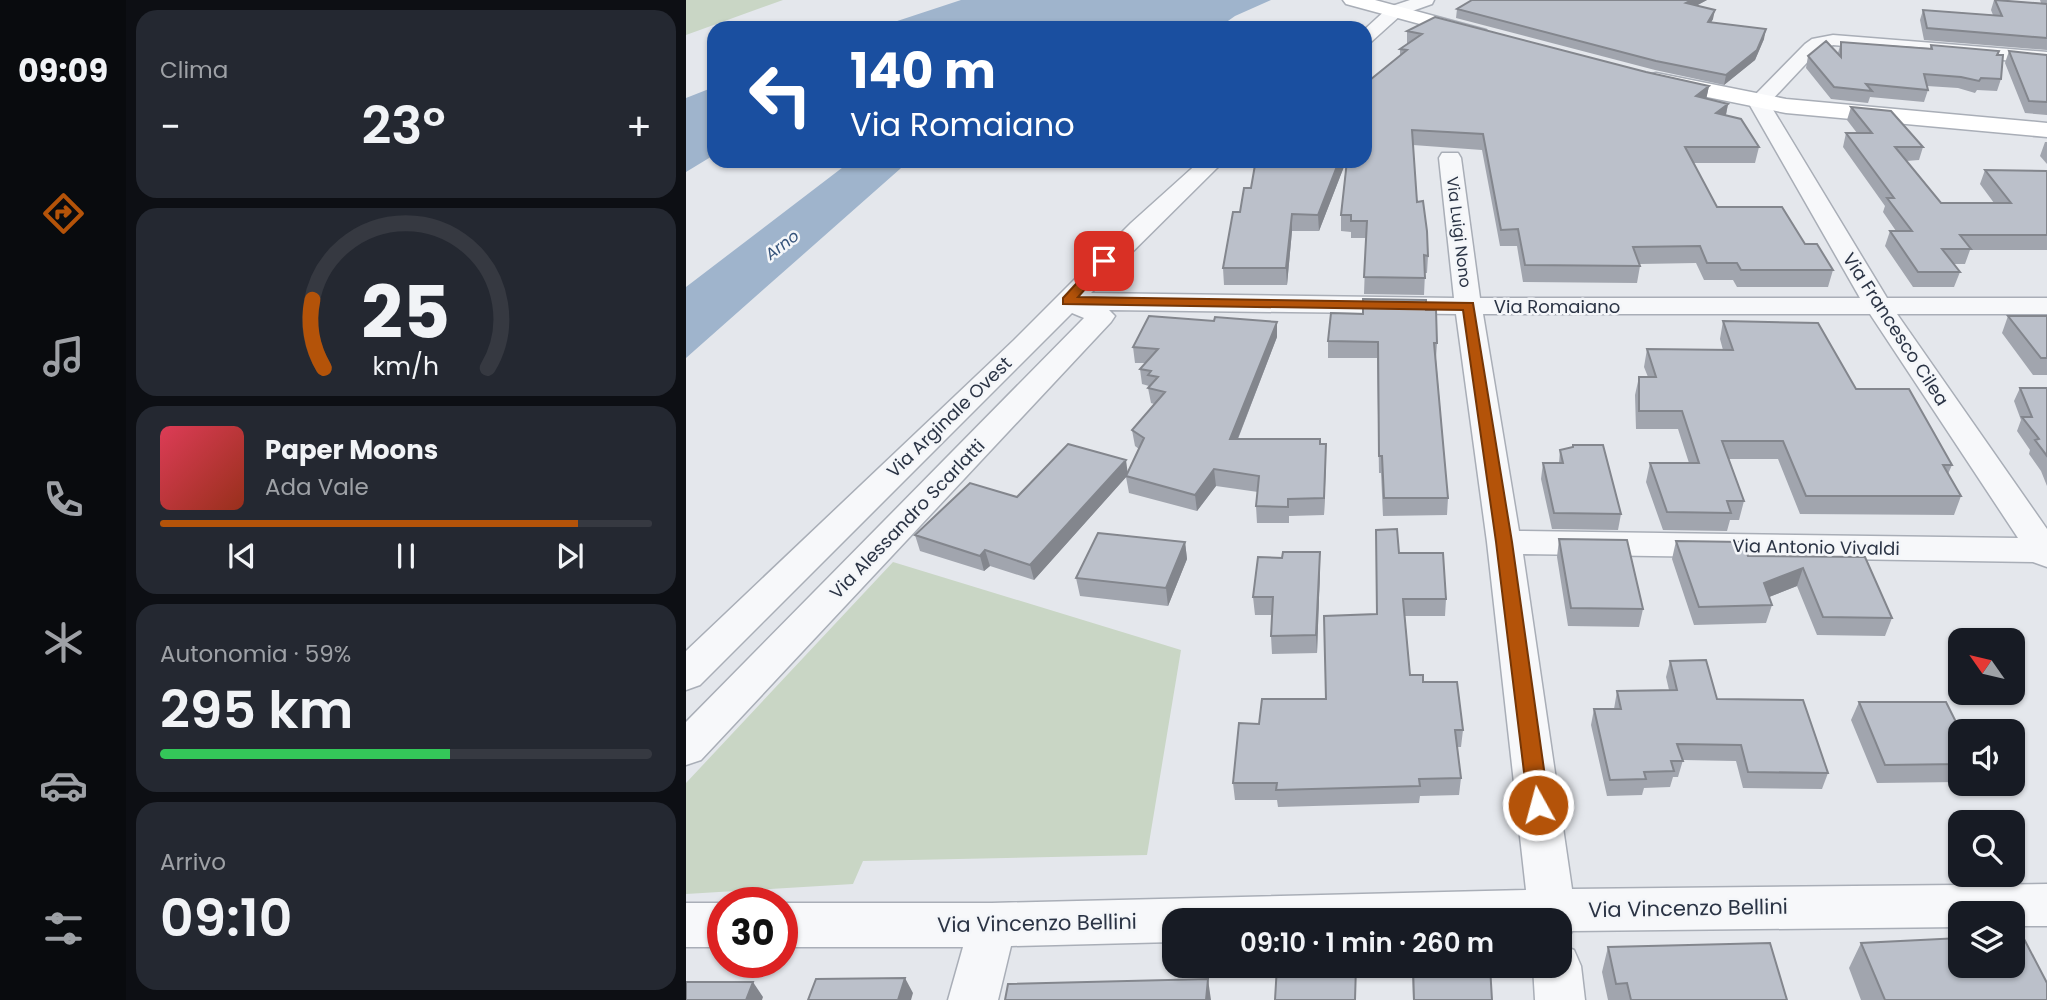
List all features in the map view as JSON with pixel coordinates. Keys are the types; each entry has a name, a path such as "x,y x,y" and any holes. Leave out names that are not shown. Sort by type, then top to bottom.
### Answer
{"main road":[{"path":"1359,2 1499,39"},
{"path":"1639,75 1758,102 2047,131"}],"street":[{"path":"1372,32 1395,11 1426,0"},
{"path":"1758,102 1818,43 1833,40 2047,58"},
{"name":"Via Francesco Cilea","path":"1758,102 1878,306 2046,552"},
{"name":"Via Luigi Nono","path":"1450,158 1468,306 1504,542 1552,908"},
{"name":"Via Arginale Ovest","path":"686,675 1169,198 1205,168"},
{"name":"Via Romaiano","path":"1067,301 1468,306 2047,306"},
{"name":"Via Alessandro Scarlatti","path":"686,748 1101,316 1067,301"},
{"name":"Via Antonio Vivaldi","path":"1504,542 2046,552"},
{"name":"Via Vincenzo Bellini","path":"1572,915 2046,908"},
{"name":"Via Vincenzo Bellini","path":"798,925 1162,922"},
{"path":"686,925 707,925"},
{"path":"973,1000 992,925"},
{"path":"1558,978 1560,1000"}],"green space":[{"path":"686,0 783,0 725,21 707,21 707,27 686,35"},
{"path":"893,562 1181,650 1147,855 863,861 853,884 798,887 707,887 707,893 686,894 686,783"}],"water":[{"path":"961,0 1271,0 1228,21 897,21"},
{"path":"707,90 707,159 686,172 686,98"},
{"name":"Arno","path":"842,168 901,168 686,358 686,287"}],"building":[{"path":"1472,0 1692,0 1686,3 1715,10 1708,22 1766,29 1757,50 1726,75 1656,61 1457,9"},
{"path":"1995,0 2047,4 2047,38 1927,28 1923,10 2002,16"},
{"path":"1435,17 1709,86 1696,96 1728,104 1716,113 1741,119 1759,147 1685,147 1717,207 1782,207 1805,244 1817,244 1833,270 1741,270 1737,263 1707,263 1700,246 1633,247 1640,266 1525,265 1518,229 1501,230 1483,134 1412,130 1417,202 1423,201 1427,231 1425,278 1364,277 1367,221 1351,221 1351,215 1341,215 1346,168 1372,168 1372,78 1407,50 1400,49 1422,34 1407,31"},
{"path":"1826,41 1841,57 1841,42 1932,49 1931,45 1999,51 1997,55 2003,55 2001,79 1981,78 1979,81 1924,74 1928,90 1866,84 1872,91 1834,87 1808,56"},
{"path":"2009,51 2047,55 2047,102 2029,101"},
{"path":"1851,107 1891,111 1923,147 1895,147 1941,203 2011,203 1985,170 2047,171 2047,235 1960,235 1971,249 1942,249 1960,272 1918,272 1890,231 1912,231 1887,198 1894,198 1846,133 1872,133"},
{"path":"1254,168 1336,168 1318,215 1292,214 1286,268 1223,268 1233,212 1240,212 1244,188 1251,188"},
{"path":"1363,299 1426,300 1426,310 1436,310 1437,343 1434,343 1448,498 1384,498 1382,456 1379,456 1378,342 1328,341 1331,313 1363,314"},
{"path":"1149,316 1277,322 1230,439 1320,439 1320,444 1326,444 1324,498 1288,499 1288,507 1256,506 1259,476 1214,469 1195,495 1126,476 1144,438 1132,430 1165,392 1148,388 1158,377 1148,375 1151,371 1140,369 1158,349 1133,347"},
{"path":"2008,316 2047,316 2047,358 2041,358"},
{"path":"1723,321 1818,323 1856,389 1909,389 1952,465 1943,465 1961,496 1806,496 1783,441 1722,441 1744,501 1727,501 1731,513 1667,512 1650,463 1699,463 1682,411 1639,411 1639,377 1656,377 1647,349 1733,350"},
{"path":"2020,388 2047,388 2047,456 2035,440 2039,439 2022,417 2032,417"},
{"path":"1068,444 1126,460 1030,565 985,550 980,556 915,535 970,483 1017,497"},
{"path":"1573,445 1603,445 1621,514 1554,513 1543,463 1563,463 1560,450"},
{"path":"1397,529 1399,553 1443,553 1446,599 1403,599 1410,675 1423,675 1423,682 1457,682 1463,730 1455,730 1461,778 1419,779 1420,786 1276,790 1277,783 1233,783 1239,723 1259,724 1262,699 1326,699 1324,616 1377,614 1376,530"},
{"path":"1098,533 1185,542 1166,588 1076,578"},
{"path":"1559,539 1627,540 1643,609 1571,608"},
{"path":"1676,541 1743,542 1748,556 1865,557 1892,618 1823,617 1803,568 1764,583 1772,605 1699,607"},
{"path":"1283,552 1320,552 1316,635 1271,636 1273,597 1253,597 1258,557 1282,558"},
{"path":"1706,660 1717,699 1803,700 1828,773 1748,772 1741,745 1677,744 1683,761 1671,761 1674,771 1644,772 1646,779 1610,780 1594,709 1621,709 1617,691 1677,690 1670,661"},
{"path":"1859,702 1946,702 1954,719 1948,719 1948,764 1885,765"},
{"path":"1948,939 1948,978 2025,978 2025,941 2047,983 2047,1000 1885,1000 1861,943"},
{"path":"1770,943 1787,1000 1631,1000 1627,983 1616,984 1608,947"},
{"path":"905,978 898,1000 808,1000 816,979"},
{"path":"1276,978 1356,978 1355,1000 1275,1000"},
{"path":"1413,978 1491,978 1492,1000 1414,1000"},
{"path":"1208,979 1206,1000 1005,1000 1008,984"},
{"path":"686,982 753,982 746,1000 686,1000"}],"route":[{"path":"1104,261 1067,301 1468,306 1504,542 1538,805"}]}
